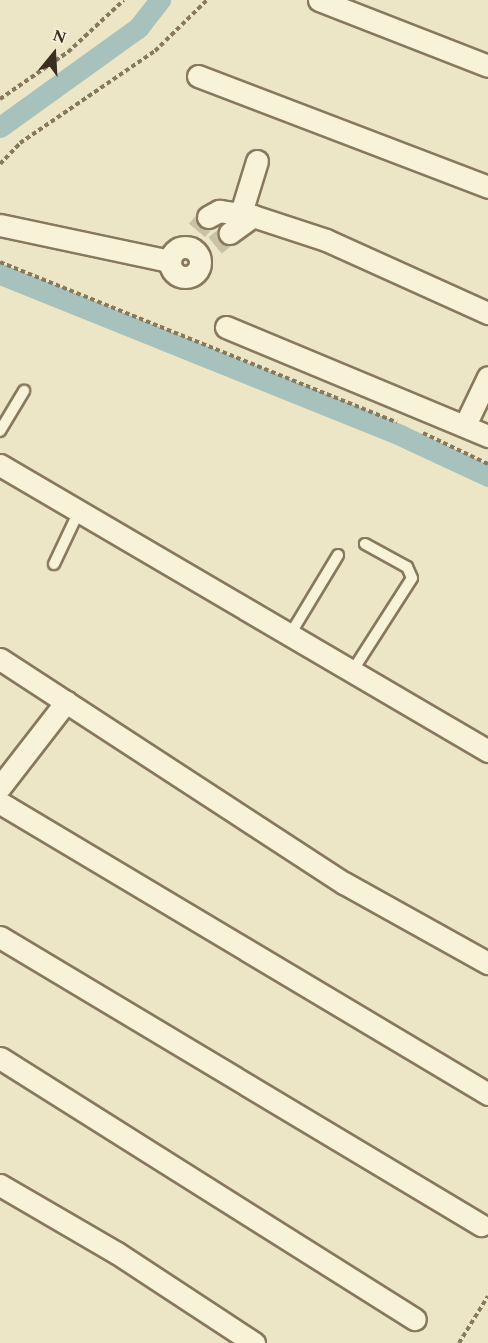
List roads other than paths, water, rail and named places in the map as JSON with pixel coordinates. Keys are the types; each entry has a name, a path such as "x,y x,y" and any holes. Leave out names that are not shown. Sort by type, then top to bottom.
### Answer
{"street":[{"path":"319,0 488,66"},
{"path":"198,76 488,187"},
{"path":"213,235 257,161"},
{"path":"0,225 326,240 488,313"},
{"path":"226,327 488,436"},
{"path":"465,425 488,377"},
{"path":"0,465 291,633 488,751"},
{"path":"0,659 344,883 488,963"},
{"path":"66,702 0,798 488,1094"},
{"path":"0,937 481,1225"},
{"path":"0,1058 415,1319"},
{"path":"0,1185 117,1253 254,1343"}],"lane":[{"path":"0,432 24,391"},
{"path":"54,564 79,511"},
{"path":"353,670 412,578 407,567 365,544"},
{"path":"291,633 338,555"}],"waterway":[{"path":"0,127 138,28 160,0"},
{"path":"0,274 402,436 488,476"}],"tunnel":[{"path":"197,230 208,217"},
{"path":"215,245 230,233"}]}
